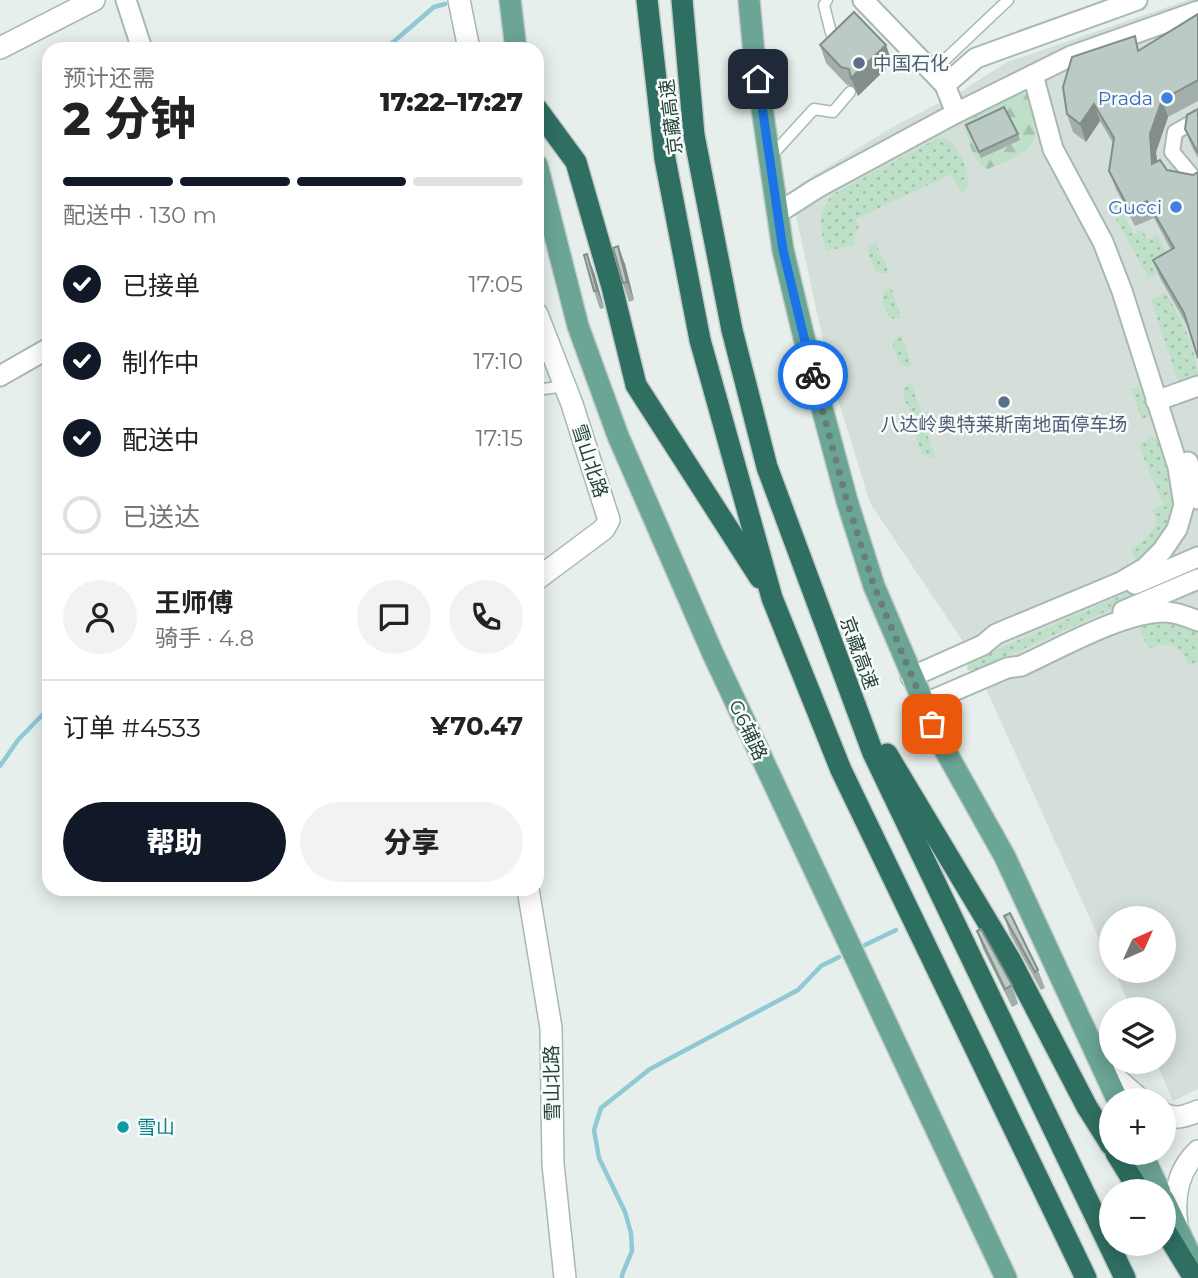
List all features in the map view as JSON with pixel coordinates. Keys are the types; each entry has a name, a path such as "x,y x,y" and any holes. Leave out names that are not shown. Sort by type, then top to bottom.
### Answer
{"highway":[{"path":"647,0 665,159 700,340 772,597 841,769 1086,1278"},
{"name":"京藏高速","path":"682,0 694,135 732,330 767,467 873,753 1125,1278"},
{"path":"544,118 576,162 612,287 636,385 772,597"},
{"path":"848,690 1011,961 1099,1126"},
{"path":"1176,1240 1194,1278"}],"main road":[{"path":"510,0 515,42"},
{"path":"749,0 754,54 783,250 847,501 874,586 941,743 1005,857 1099,1061"},
{"name":"G6辅路","path":"544,192 578,326 623,448 713,654 1006,1278"},
{"path":"1176,1238 1198,1272"}],"street":[{"path":"0,48 94,0"},
{"path":"126,0 140,42"},
{"path":"459,0 468,42"},
{"path":"863,0 939,79 956,113"},
{"path":"939,79 976,58 1137,0"},
{"path":"778,213 817,188 956,113 1071,56 1198,11"},
{"path":"911,677 983,645 996,634 1121,582 1145,568 1162,551 1191,502 1178,467 1122,261 1070,165 1057,135 1040,72"},
{"path":"1198,119 1175,132 1172,152 1198,183"},
{"name":"雪山北路","path":"544,332 565,386 609,520 604,529 544,574"},
{"path":"0,376 42,352"},
{"path":"1161,399 1198,386"},
{"path":"1007,668 1015,659 1197,583 1194,558 1183,532 1191,502 1195,468 1182,448 1172,419 1161,399"},
{"path":"983,645 1000,645 1194,558"},
{"path":"923,704 1007,668 1021,666 1121,621 1166,612 1182,614 1198,621"},
{"name":"雪山北路","path":"529,896 551,1028 553,1164 565,1278"},
{"path":"1110,1074 1127,1088"},
{"path":"1176,1117 1198,1111"},
{"path":"1176,1192 1178,1182 1198,1151"}],"lane":[{"path":"827,0 824,5 831,33"},
{"path":"939,79 1008,0"},
{"path":"771,157 814,109 832,112 850,92"},
{"path":"544,389 565,386"}],"shaded area":[{"path":"1188,0 1198,0 1198,1089 1176,1100 1176,1088 1167,1088 1161,1074 1176,1074 1176,997 1126,997 1120,984 1176,984 1176,906 1099,906 1099,938 968,649 870,503 830,373 795,211 805,203 800,184 893,127 962,91 1007,62"}],"green space":[{"path":"1023,91 1027,95 1033,119 1033,140 1024,152 988,169 975,156 963,124 970,116"},
{"path":"942,138 954,146 963,160 968,176 967,190 961,192 951,174 856,219 859,227 854,235 855,245 826,251 821,221 824,208 833,194"},
{"path":"1117,202 1134,234 1142,230 1148,240 1157,235 1173,264 1149,278 1109,207"},
{"path":"875,242 889,272 885,274 876,271 868,256 869,247"},
{"path":"891,287 901,318 893,319 888,315 882,300 884,291"},
{"path":"1166,293 1192,347 1198,382 1180,386 1151,300"},
{"path":"901,335 912,365 907,367 899,363 893,348 894,339"},
{"path":"911,383 922,414 910,412 903,396 904,388"},
{"path":"1139,387 1150,408 1149,415 1142,420 1131,389"},
{"path":"924,426 935,456 930,458 922,454 916,439 917,430"},
{"path":"1162,434 1177,499 1173,519 1139,569 1131,549 1152,530 1157,521 1152,510 1163,504 1138,444"},
{"path":"1182,569 1187,571 1185,576 972,672 967,670 968,662"},
{"path":"1167,619 1184,622 1198,631 1198,662 1190,666 1174,646 1148,648 1139,626"}],"building":[{"path":"854,12 886,45 851,78 849,69 841,67 820,45"},
{"path":"1198,14 1198,80 1162,100 1150,134 1152,164 1160,160 1167,170 1193,175 1198,172 1198,358 1184,313 1153,260 1174,248 1147,201 1129,209 1109,171 1114,138 1094,104 1080,124 1067,114 1063,87 1072,57 1135,36 1138,51"},
{"path":"1004,107 1018,134 979,152 966,125"},
{"path":"1198,109 1198,153 1185,129 1187,115"},
{"path":"618,246 627,282 623,283 613,248"},
{"path":"587,254 597,290 594,291 584,255"},
{"path":"1010,913 1038,970 1035,972 1004,916"},
{"path":"981,929 1012,985 1005,989 977,931"}],"waterway":[{"path":"393,42 434,7 445,4"},
{"path":"0,766 18,740 42,715"},
{"path":"865,945 896,930"},
{"path":"622,1278 632,1251 631,1233 625,1212 599,1158 594,1130 601,1108 650,1069 798,990 821,966 839,957"}],"way so far":[{"path":"813,375 847,501 874,586 932,724"}],"place":[{"name":"中国石化","path":"859,63"},
{"name":"Prada","path":"1167,98"},
{"name":"Gucci","path":"1176,207"},
{"name":"八达岭奥特莱斯南地面停车场","path":"1004,402"},
{"name":"雪山","path":"123,1127"}],"route":[{"path":"758,79 783,250 813,375"}]}
